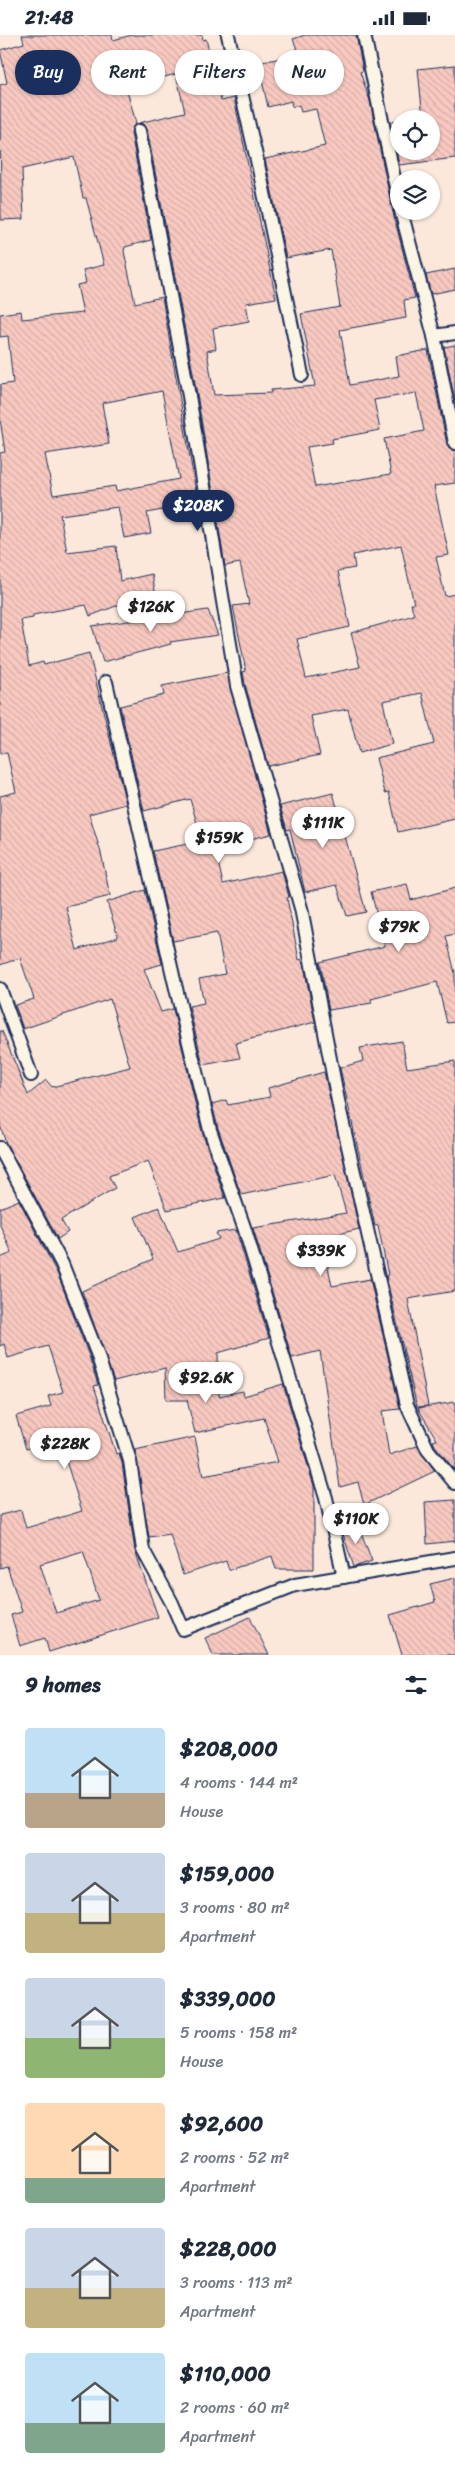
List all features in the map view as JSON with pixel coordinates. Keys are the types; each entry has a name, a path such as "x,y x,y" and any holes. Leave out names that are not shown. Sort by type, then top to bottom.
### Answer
{"lane":[{"path":"228,35 261,179 302,375"},
{"path":"364,35 392,170"},
{"path":"139,131 190,396 237,686 301,908 340,1111 407,1405 428,1450 455,1483"},
{"path":"402,220 434,336 455,443"},
{"path":"434,336 455,333"},
{"path":"106,682 210,1130 245,1230 326,1498 344,1577"},
{"path":"0,989 32,1075"},
{"path":"0,1148 62,1265 97,1353 130,1461 143,1550 172,1603 183,1629 295,1585 455,1558"}],"building":[{"path":"22,35 112,35 113,40 132,35 202,35 203,40 206,39 209,50 175,50 175,74 165,77 165,50 91,50 91,95 128,95 136,123 131,133 151,240 125,247 124,251 135,303 162,297 198,503 147,513 151,533 124,538 118,507 60,515 67,552 116,546 120,581 152,574 155,591 90,616 86,605 33,615 33,618 21,620 29,666 43,662 44,665 89,653 126,804 89,814 101,853 110,896 66,907 77,950 118,937 107,902 145,890 162,964 144,969 161,1012 173,1009 202,1132 225,1198 167,1210 148,1161 109,1176 115,1188 61,1220 68,1232 58,1239 6,1143 0,1125 0,1031 2,1031 28,1095 46,1080 52,1087 130,1067 110,999 23,1029 15,1005 34,999 20,958 0,965 0,796 16,792 7,753 0,754 0,453 5,452 0,419 0,385 13,383 8,336 0,337 0,314 21,311 22,319 83,313 77,285 86,283 83,270 104,265 86,198 83,198 74,157 22,169 24,219 1,220 0,85 7,83 0,50 24,43","holes":["162,391 179,479 116,491 115,486 53,495 45,454 109,444 102,403"]},
{"path":"305,35 356,35 363,71 360,72 370,101 390,198 390,220 395,220 415,298 404,300 406,318 340,330 350,385 399,376 396,356 428,350 447,445 449,449 455,451 455,483 434,486 449,555 436,557 445,596 455,594 455,819 398,832 389,792 385,793 376,758 434,744 422,693 383,701 392,744 359,753 348,709 311,716 320,755 268,766 245,684 243,672 246,671 233,606 249,604 240,563 225,566 197,394 147,129 145,125 139,123 185,112 181,95 220,95 221,101 234,98 276,298 246,303 249,321 213,328 216,349 207,351 214,395 271,393 271,390 315,386 301,314 340,307 331,250 286,258 265,159 325,146 316,109 301,112 299,105 292,107 291,101 268,107 264,89 264,62 274,59 274,95 344,95 344,50 297,50 293,39","holes":["416,393 424,431 384,439 391,474 315,487 307,447 333,443 332,439 380,430 374,400","401,545 414,604 411,604 414,615 351,633 360,667 306,678 297,639 350,627 338,571 355,568 353,555"]},
{"path":"455,65 455,158 440,160 440,110 422,110 418,69"},
{"path":"398,160 439,160 399,165"},
{"path":"455,269 455,289 431,294 426,275"},
{"path":"455,345 455,401 444,347"},
{"path":"208,610 218,635 170,642 171,644 103,662 92,626"},
{"path":"227,673 271,834 215,848 223,884 282,871 289,897 287,898 299,960 301,959 304,966 315,1022 236,1043 240,1058 203,1065 189,1006 204,1003 199,979 225,974 217,933 173,941 153,851 202,841 190,799 144,811 120,706 164,695 162,686"},
{"path":"333,793 366,912 347,916 337,885 305,892 290,829 287,830 280,806"},
{"path":"407,884 411,900 455,888 455,934 446,936 455,973 455,1022 447,1023 437,982 371,999 372,1003 329,1010 320,962 385,946 371,892"},
{"path":"402,1041 407,1068 455,1061 455,1291 408,1299 428,1406 417,1407 386,1276 388,1275 378,1225 375,1226 340,1068 363,1061 360,1048"},
{"path":"324,1072 359,1229 322,1238 332,1286 370,1279 400,1409 382,1411 389,1455 417,1446 435,1471 364,1505 358,1482 340,1487 320,1351 292,1358 253,1228 346,1213 335,1175 241,1195 218,1128 212,1104 226,1100 228,1105 270,1097 268,1088"},
{"path":"19,1200 58,1275 89,1356 98,1385 94,1386 116,1454 119,1453 122,1463 135,1551 158,1617 49,1652 45,1638 20,1646 11,1615 22,1612 7,1566 0,1568 0,1515 21,1510 26,1528 82,1511 59,1439 26,1449 16,1416 51,1406 48,1396 63,1392 48,1346 8,1358 4,1344 0,1346 0,1258 12,1253 0,1225 0,1208","holes":["83,1551 99,1600 56,1613 40,1564"]},
{"path":"159,1207 178,1252 219,1239 216,1233 236,1230 269,1338 218,1353 219,1396 243,1391 244,1396 283,1384 314,1486 314,1569 276,1569 272,1556 229,1570 226,1561 183,1575 170,1534 149,1537 135,1450 195,1437 203,1476 278,1462 264,1418 195,1433 187,1400 166,1400 165,1368 114,1381 82,1291 153,1259 135,1217"},
{"path":"455,1402 455,1470 435,1446 433,1441 437,1440 418,1408"},
{"path":"455,1500 455,1541 427,1544 425,1502"},
{"path":"357,1522 372,1561 354,1567 341,1528"},
{"path":"455,1578 455,1655 402,1655 390,1615 435,1602 430,1584"},
{"path":"250,1617 269,1655 213,1655 205,1638"}]}
